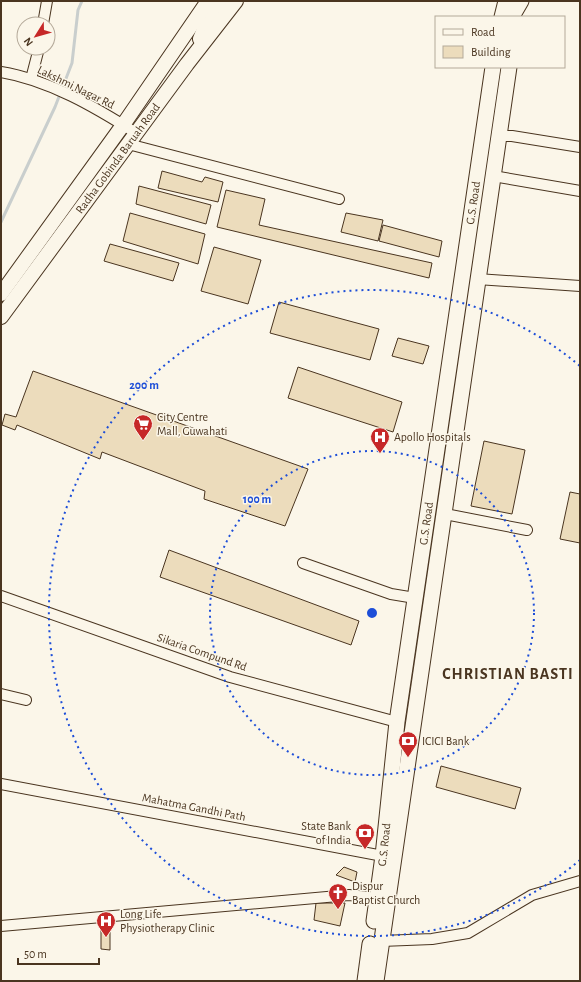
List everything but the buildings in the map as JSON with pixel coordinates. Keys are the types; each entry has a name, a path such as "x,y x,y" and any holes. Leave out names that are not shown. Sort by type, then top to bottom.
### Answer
{"main road":[{"path":"178,44 210,11 222,1"},
{"name":"Radha Gobinda Baruah Road","path":"1,317 193,56 236,1"},
{"path":"193,56 210,11"},
{"name":"Radha Gobinda Baruah Road","path":"1,294 123,126 178,44 210,11"},
{"name":"G.S. Road","path":"365,981 383,856 397,722 493,68"},
{"name":"G.S. Road","path":"376,981 380,942 445,514 477,279 509,68"}],"street":[{"path":"44,16 47,1"},
{"path":"31,78 36,56"},
{"name":"Lakshmi Nagar Rd","path":"1,72 31,78 67,95 123,126 132,139 339,200"},
{"path":"499,136 512,136 580,147"},
{"path":"493,176 580,191"},
{"path":"477,279 580,286"},
{"path":"445,514 527,530"},
{"path":"303,563 391,594 415,598"},
{"name":"Sikaria Compund Rd","path":"1,596 230,676 397,722"},
{"path":"1,694 26,700"},
{"name":"Mahatma Gandhi Path","path":"1,784 383,856"},
{"path":"380,942 432,939 468,933 532,895 580,881"},
{"path":"1,926 349,895 377,898"}],"waterway":[{"path":"1,222 55,107 72,63 78,10 82,1"}],"place":[{"name":"City Centre Mall, Guwahati","path":"143,441"},
{"name":"Apollo Hospitals","path":"380,454"},
{"name":"ICICI Bank","path":"408,758"},
{"name":"State Bank of India","path":"365,850"},
{"name":"Dispur Baptist Church","path":"338,910"},
{"name":"Long Life Physiotherapy Clinic","path":"106,938"}],"district":[{"name":"CHRISTIAN BASTI","path":"508,673"}]}
